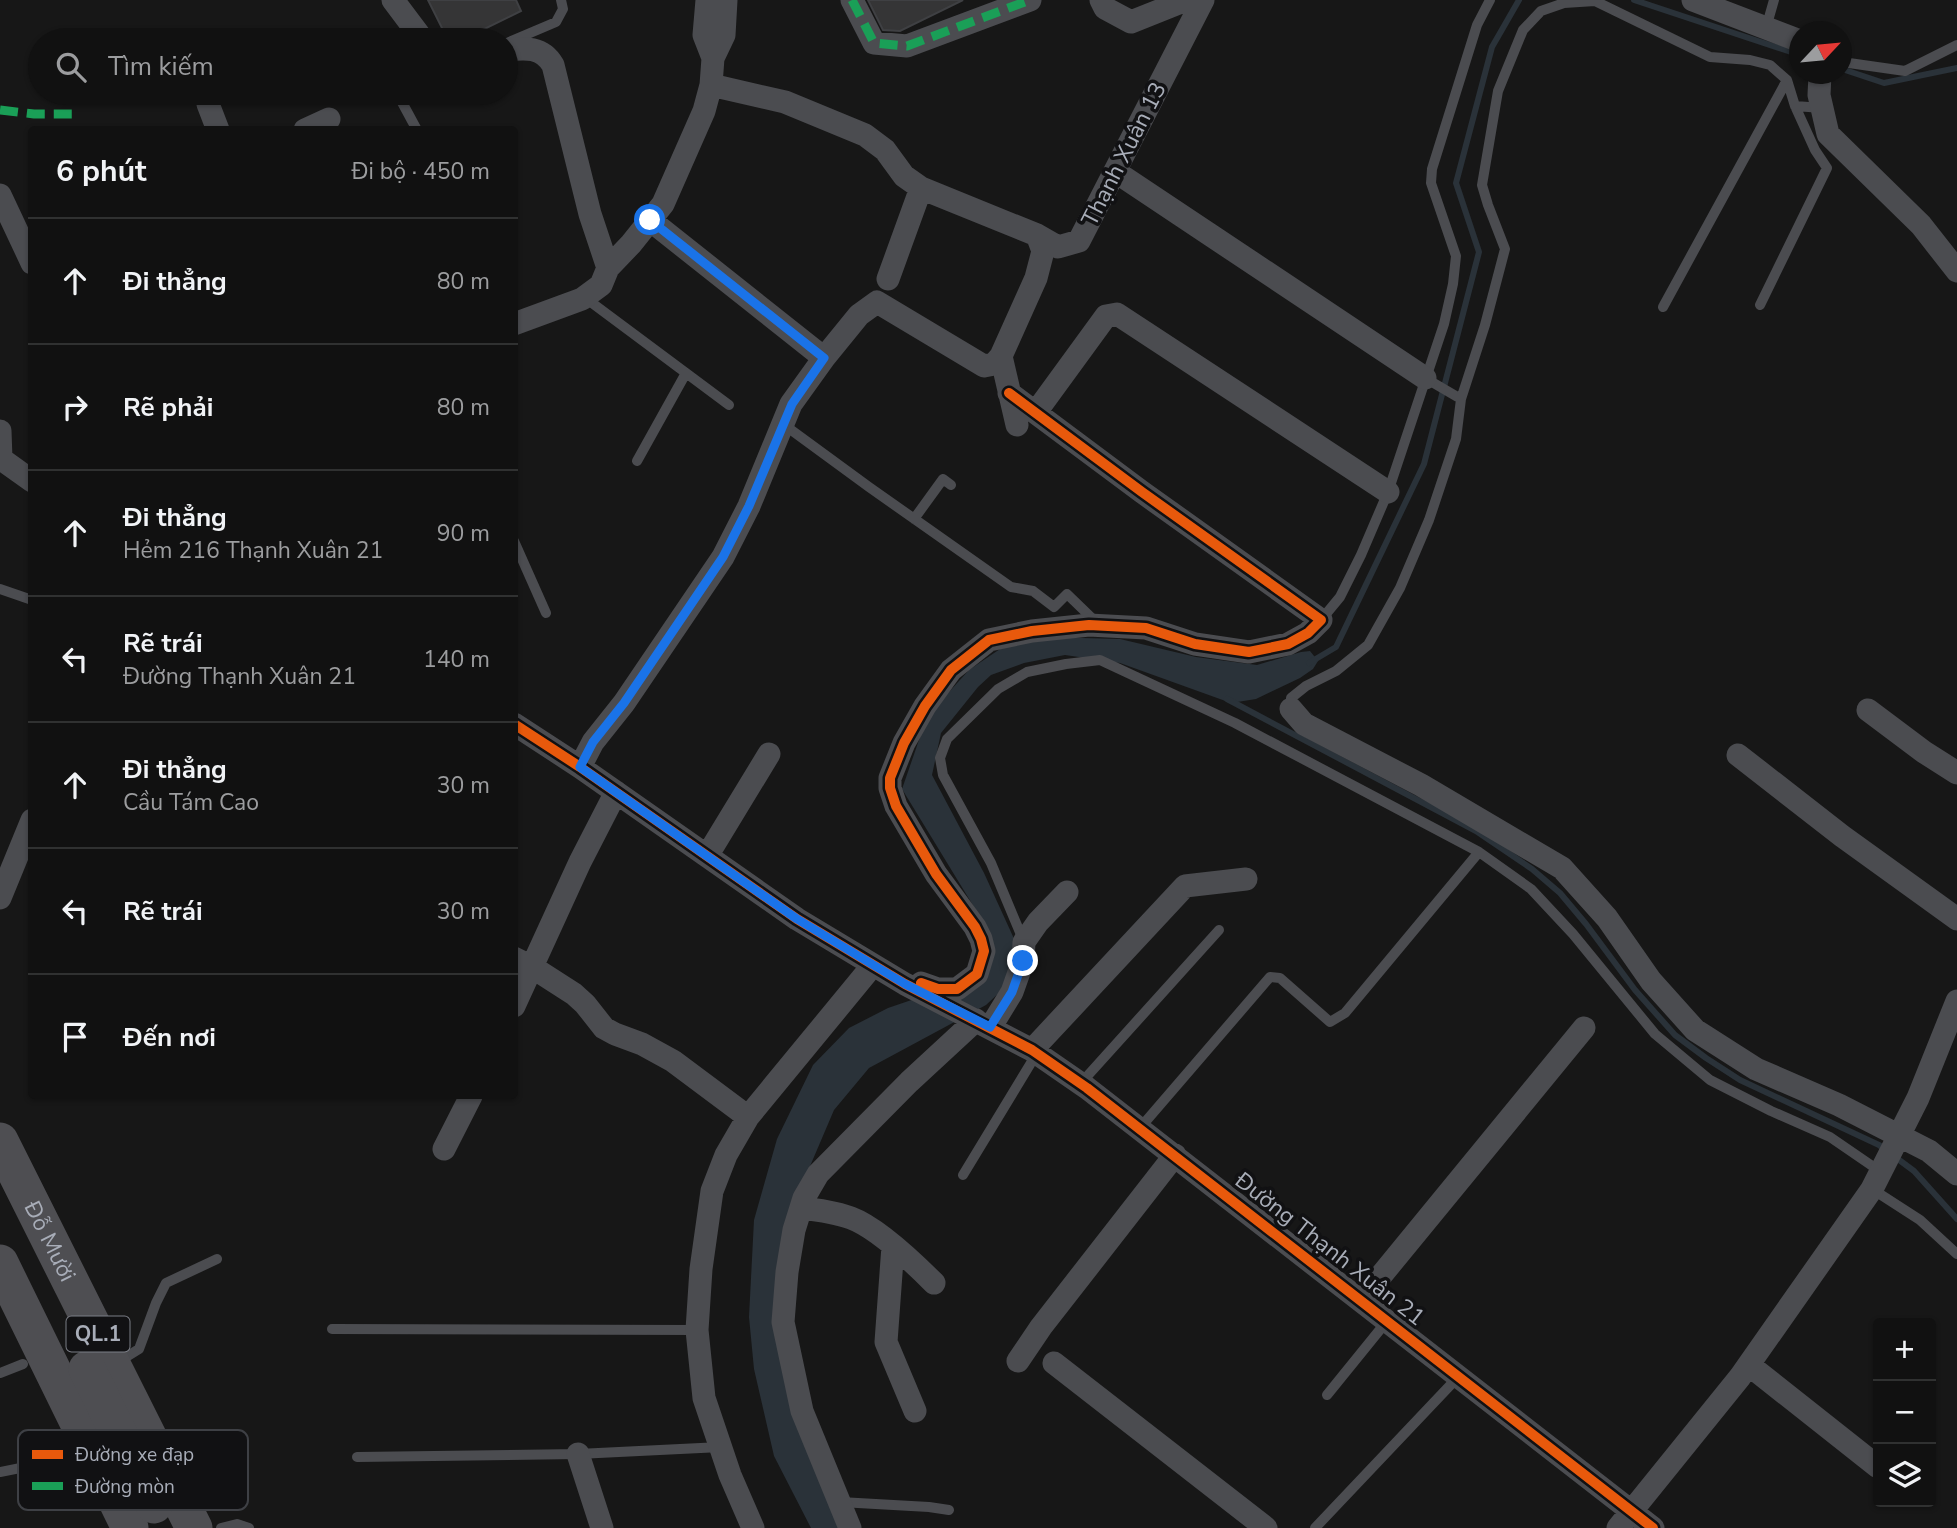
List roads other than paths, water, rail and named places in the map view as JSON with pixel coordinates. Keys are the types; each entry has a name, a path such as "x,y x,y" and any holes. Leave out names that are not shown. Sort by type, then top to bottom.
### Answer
{"highway":[{"name":"Đỗ Mười","path":"0,1141 145,1430"},
{"name":"Đỗ Mười","path":"0,1190 118,1430"},
{"name":"QL.1","path":"0,1263 23,1364 66,1430"},
{"name":"QL.1","path":"0,1317 55,1430"},
{"name":"QL.1","path":"95,1510 104,1528"},
{"name":"QL.1","path":"118,1510 130,1528"},
{"name":"Đỗ Mười","path":"157,1510 166,1528"},
{"name":"Đỗ Mười","path":"185,1510 194,1528"}],"street":[{"path":"393,0 414,28"},
{"path":"707,0 704,35 713,58"},
{"path":"518,323 584,298 601,285 608,268 663,204 704,111 711,85 713,58 724,35 726,0"},
{"path":"852,0 874,43 907,46 1030,0"},
{"path":"1101,0 1105,8 1131,22 1186,0"},
{"name":"Thạnh Xuân 13","path":"711,85 785,102 865,135 885,150 904,176 921,188 1037,235 1058,247 1079,241 1203,0"},
{"path":"1693,0 1789,37"},
{"path":"518,49 539,50 553,65 590,214 608,268"},
{"path":"1821,92 1828,134 1921,225 1957,271"},
{"path":"208,105 216,126"},
{"path":"313,126 328,119"},
{"path":"1116,172 1425,378"},
{"path":"888,279 921,188"},
{"path":"0,195 28,254"},
{"path":"650,220 824,358"},
{"path":"580,767 593,742 624,703 723,557 749,506 792,404 824,358 859,315 877,302 984,366 994,365 1001,356 1036,278 1043,251 1037,235"},
{"path":"1026,419 1106,316 1116,314 1388,492"},
{"path":"518,727 797,919 901,981 909,979 937,989 957,989 977,974 984,951 981,939 936,874 892,797 890,778 904,743 925,706 951,670 989,640 1032,631 1100,626 1146,628 1195,644 1250,652 1288,644 1308,633 1321,620 1142,492 1026,419 1009,393 1001,356"},
{"path":"0,431 0,458 28,478"},
{"path":"1290,709 1304,724 1421,785 1562,868 1607,918 1651,981 1695,1030 1756,1069 1839,1105 1898,1139 1929,1151 1957,1174"},
{"path":"1868,710 1957,773"},
{"path":"707,856 769,754"},
{"path":"1738,755 1957,919"},
{"path":"518,988 524,962 616,792"},
{"path":"0,898 28,831"},
{"path":"1034,1051 1185,886 1246,879"},
{"path":"850,1528 802,1411 783,1322 794,1230 804,1198 818,1174 917,1074 1012,992 1023,961 1024,942 1038,922 1067,892"},
{"path":"524,962 574,994 604,1028 673,1061 748,1117"},
{"path":"753,1528 730,1475 704,1398 697,1330 701,1269 712,1191 726,1156 748,1117 873,965"},
{"name":"Đường Thạnh Xuân 21","path":"901,981 1034,1051 1081,1083 1458,1376 1624,1519 1654,1528"},
{"path":"1624,1519 1749,1365 1879,1175 1918,1098 1957,1001"},
{"path":"1361,1300 1584,1028"},
{"path":"444,1149 469,1099"},
{"path":"1018,1361 1041,1327 1175,1155"},
{"path":"801,1208 851,1217 873,1230 934,1283"},
{"path":"893,1246 886,1342 915,1411"},
{"path":"1054,1363 1266,1528"},
{"path":"1749,1365 1873,1463"},
{"path":"578,1454 602,1528"}],"lane":[{"path":"518,39 556,22 563,9 561,0"},
{"path":"1321,620 1340,597 1388,492 1444,324 1456,256 1431,184 1432,169 1477,25 1490,0"},
{"path":"1766,28 1774,0"},
{"path":"1290,709 1291,698 1306,686 1336,671 1368,645 1400,588 1429,520 1456,439 1461,399 1485,325 1505,249 1482,185 1498,91 1523,30 1541,11 1564,3 1595,1 1710,57 1751,60 1770,65 1787,80 1815,150 1827,168 1760,305"},
{"path":"1852,63 1905,71 1957,45"},
{"path":"1663,307 1787,80"},
{"path":"1796,106 1821,92"},
{"path":"403,105 415,126"},
{"path":"584,298 729,405"},
{"path":"638,461 686,373"},
{"path":"1425,378 1461,399"},
{"path":"783,424 1011,587 1033,592 1054,607 1067,594 1100,626"},
{"path":"914,519 943,479 951,485"},
{"path":"518,550 546,613"},
{"path":"0,589 28,599"},
{"path":"1024,942 991,863 943,775 940,758 947,739 998,689 1027,672 1100,660 1235,723 1479,852 1531,888 1573,934 1655,1034 1710,1080 1830,1137 1879,1175 1920,1220 1957,1254"},
{"path":"1140,1128 1270,977 1280,978 1330,1022 1345,1013 1479,852"},
{"path":"1081,1083 1219,930"},
{"path":"963,1175 1034,1051"},
{"path":"113,1365 139,1349 166,1283 217,1259"},
{"path":"1327,1395 1387,1321"},
{"path":"332,1329 697,1330"},
{"path":"1315,1528 1458,1376"},
{"path":"358,1457 578,1454 721,1447"},
{"path":"0,1472 18,1468"},
{"path":"840,1502 949,1510"},
{"path":"221,1528 237,1524 249,1528"}],"waterway":[{"path":"1309,663 1336,647 1424,464 1479,252 1456,183 1492,47 1519,0"},
{"path":"1634,0 1789,51"},
{"path":"1852,72 1884,83 1957,68"},
{"path":"1227,699 1476,831 1532,869 1560,893 1635,990 1675,1035 1740,1080 1879,1145 1914,1171 1957,1219"}]}
